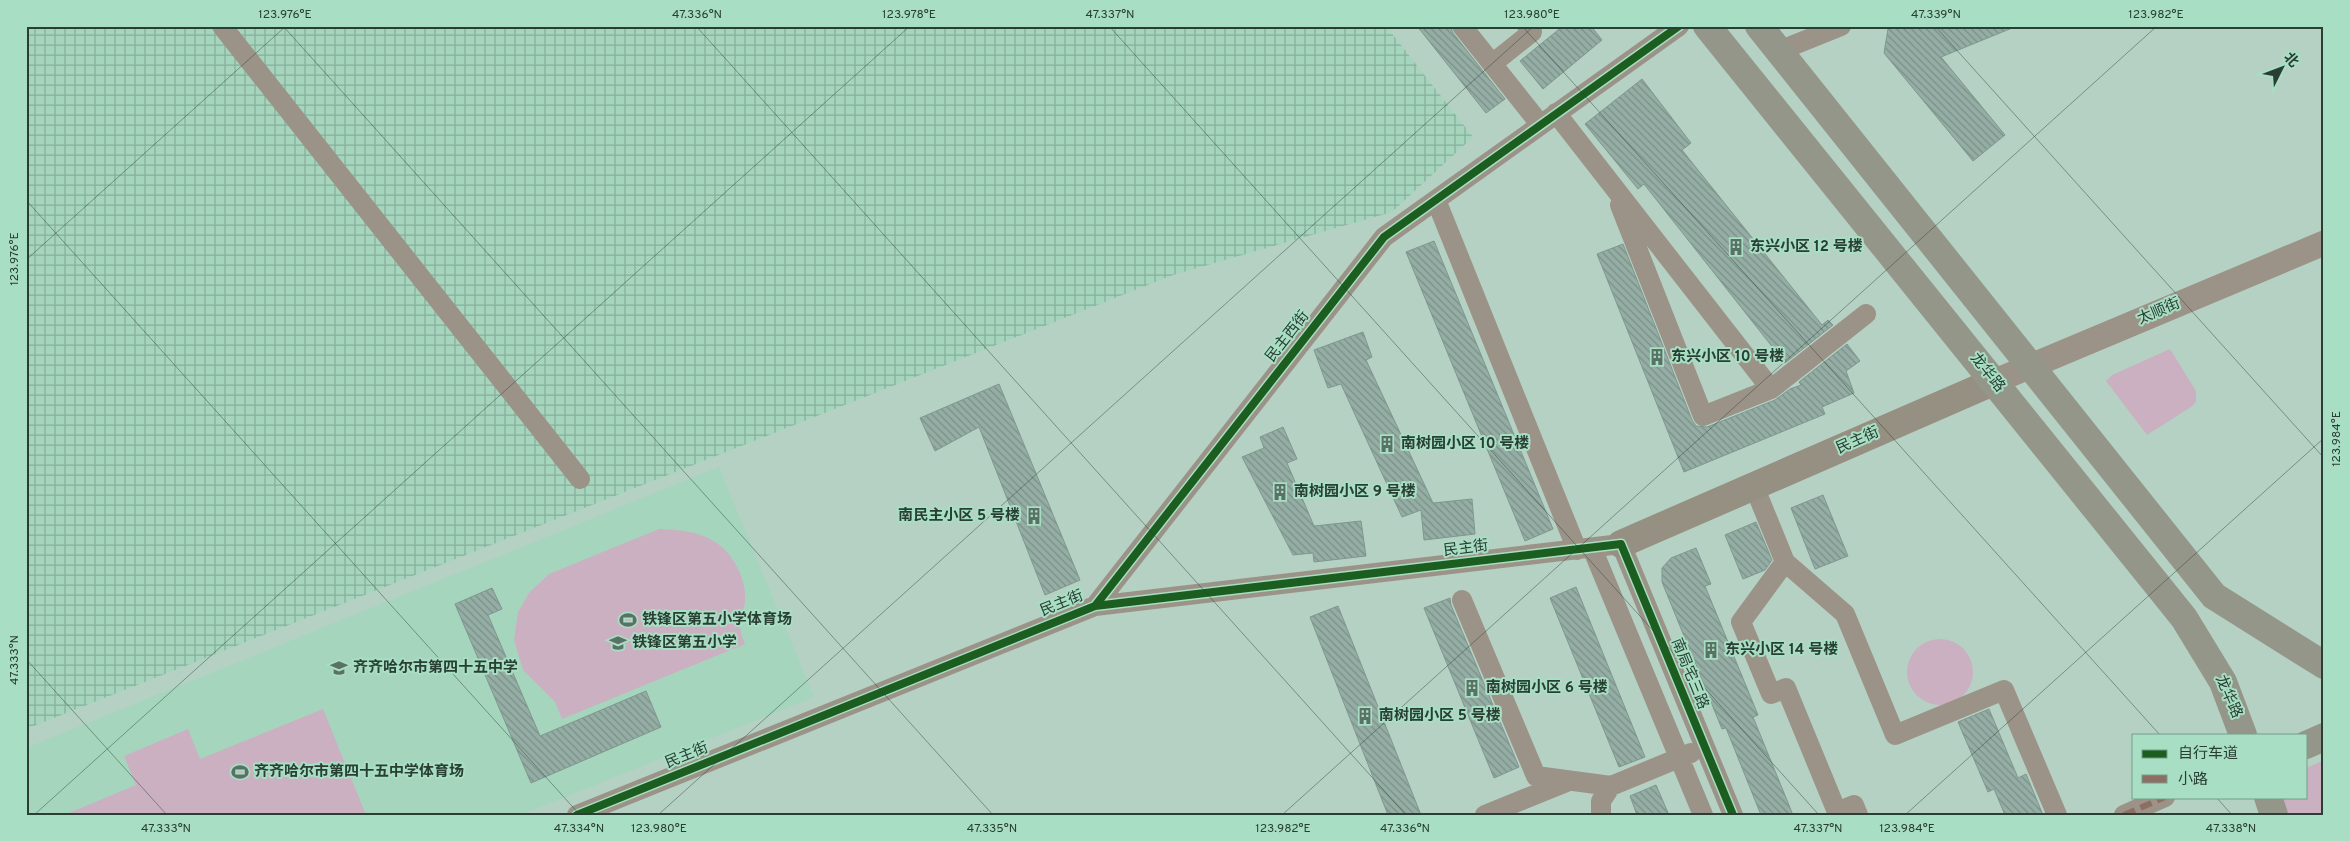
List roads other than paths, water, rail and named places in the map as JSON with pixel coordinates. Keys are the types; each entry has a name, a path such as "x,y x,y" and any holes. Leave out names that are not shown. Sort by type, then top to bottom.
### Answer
{"main road":[{"name":"龙华路","path":"1707,26 2184,618 2223,682 2243,734"},
{"path":"1759,26 2214,596 2324,665"},
{"name":"民主街","path":"1620,544 1994,382"},
{"path":"2308,744 2324,737"},
{"path":"2268,798 2274,815"}],"street":[{"path":"222,26 580,479"},
{"path":"1462,26 1492,64 1611,184 1771,389"},
{"path":"1492,64 1532,32 1527,26"},
{"name":"民主西街","path":"1094,606 1384,237 1679,26"},
{"path":"1779,52 1841,26"},
{"path":"1611,184 1703,416 1771,389 1866,314"},
{"path":"1436,200 1585,549 1703,815"},
{"name":"太顺街","path":"1994,382 2324,243"},
{"path":"1754,486 1785,562 1845,614 1895,735 2004,690 2057,815"},
{"name":"民主街","path":"577,815 1094,606 1620,544"},
{"name":"南局宅三路","path":"1620,544 1733,815"},
{"path":"1785,562 1741,622 1771,694 1786,688 1837,812 1854,805 1858,815"},
{"path":"1462,600 1536,776 1611,786 1705,747"},
{"path":"1486,815 1571,780"},
{"path":"1601,815 1601,801 1611,786"},
{"path":"2124,815 2163,798"}],"place":[{"name":"东兴小区 12 号楼","path":"1736,247"},
{"name":"东兴小区 10 号楼","path":"1657,357"},
{"name":"南树园小区 10 号楼","path":"1387,444"},
{"name":"南树园小区 9 号楼","path":"1280,492"},
{"name":"南民主小区 5 号楼","path":"1034,516"},
{"name":"铁锋区第五小学体育场","path":"628,620"},
{"name":"铁锋区第五小学","path":"618,643"},
{"name":"东兴小区 14 号楼","path":"1711,650"},
{"name":"齐齐哈尔市第四十五中学","path":"339,668"},
{"name":"南树园小区 6 号楼","path":"1472,688"},
{"name":"南树园小区 5 号楼","path":"1365,716"},
{"name":"齐齐哈尔市第四十五中学体育场","path":"240,772"}]}
